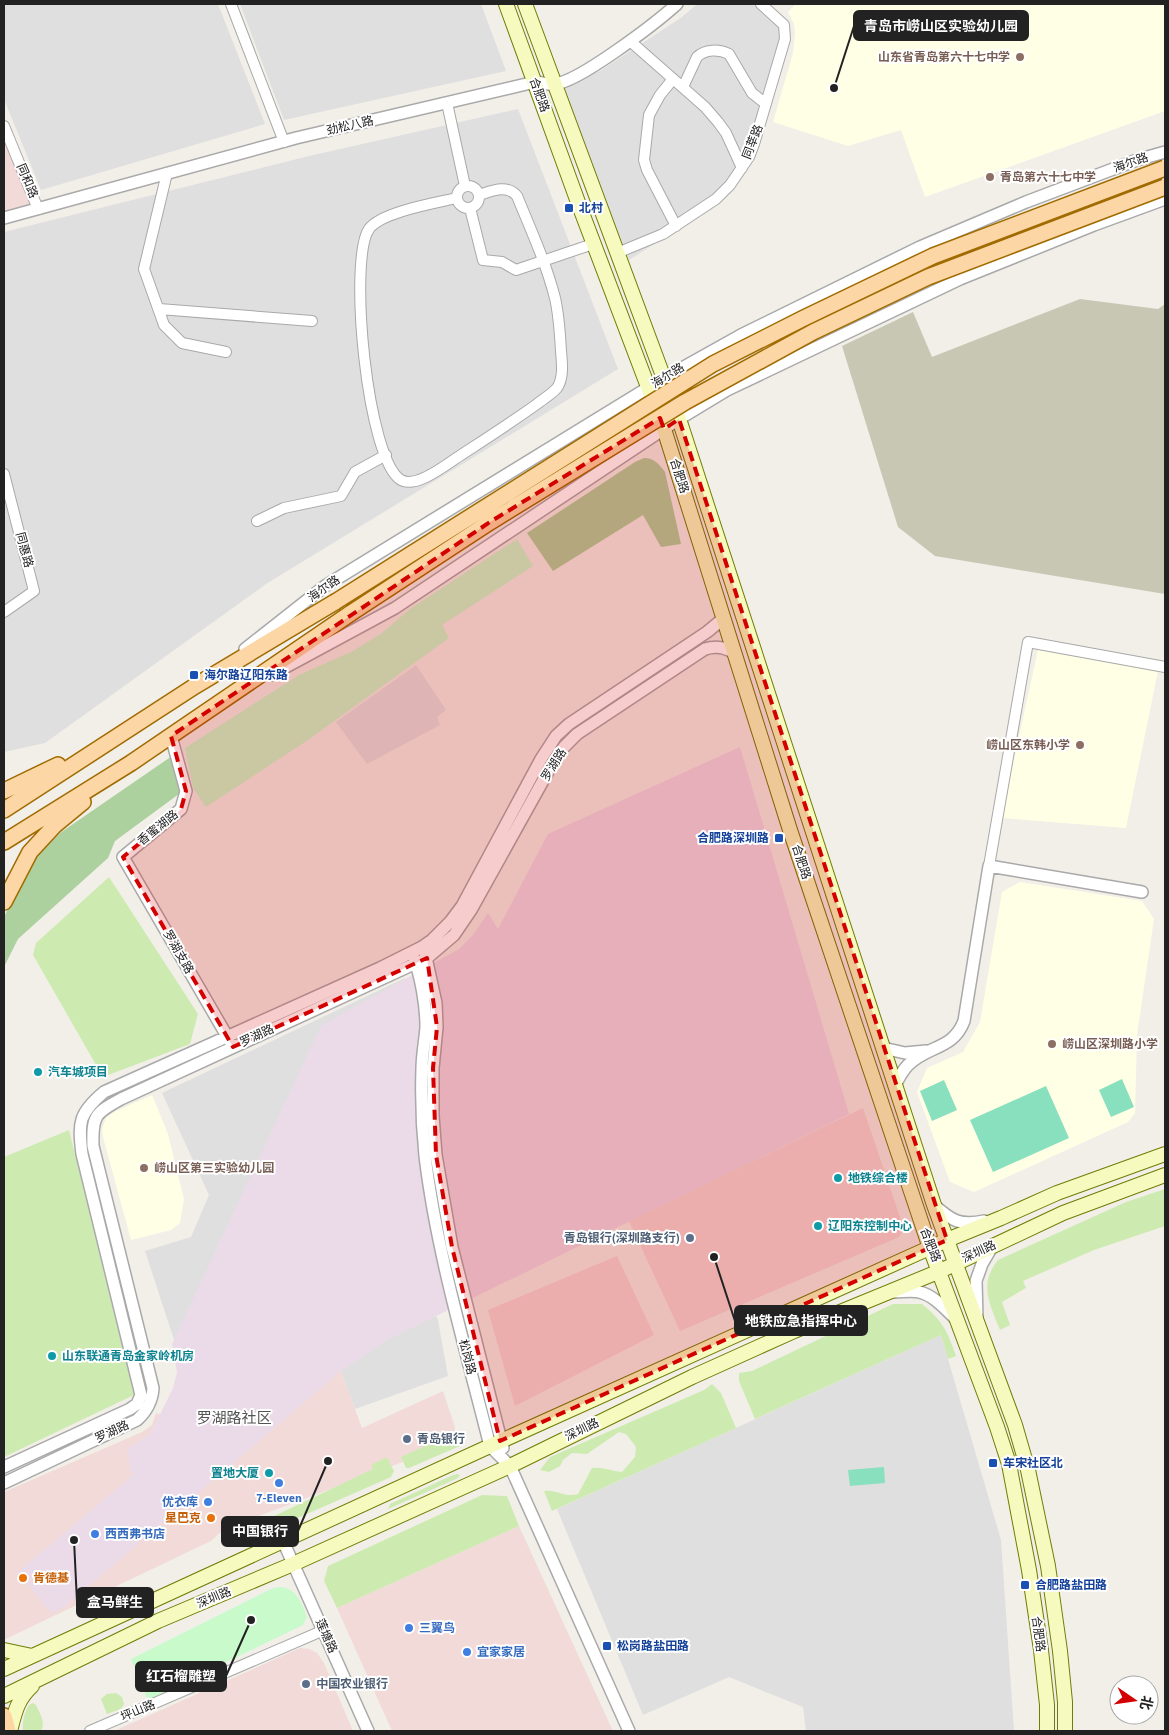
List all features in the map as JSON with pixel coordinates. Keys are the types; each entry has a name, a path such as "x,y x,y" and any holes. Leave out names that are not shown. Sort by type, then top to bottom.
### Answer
{"main road":[{"name":"合肥路","path":"506,4 593,244 664,429 790,830 930,1248 1009,1464 1029,1570 1041,1650 1047,1731"},
{"name":"合肥路","path":"525,4 679,419 934,1205 1015,1425 1028,1470 1048,1566 1060,1651 1065,1702 1065,1731"},
{"name":"海尔路","path":"4,810 212,676 335,602 713,364 933,256 1165,168"},
{"path":"4,842 131,764 351,613 490,522 685,402 813,332 928,277 1165,187"},
{"path":"4,791 116,738"},
{"path":"4,902 30,852 55,825 131,764"},
{"name":"深圳路","path":"4,1669 495,1443 947,1240 1057,1193 1165,1154"},
{"name":"深圳路","path":"4,1696 158,1621 293,1564 510,1466 692,1377 794,1331 940,1271 1063,1213 1165,1175"},
{"path":"4,1650 32,1656"},
{"path":"9,1731 21,1696 39,1679"},
{"path":"4,1716 9,1731"}],"street":[{"path":"230,4 284,142"},
{"name":"劲松八路","path":"4,218 284,142 535,82 555,84 579,74 630,41 677,4"},
{"name":"同莘路","path":"617,253 663,234 716,199 730,185 742,168 754,144 786,32 782,23 761,4"},
{"path":"630,41 705,107 726,133 742,168"},
{"path":"683,87 700,54 718,50 729,54 752,93 766,104"},
{"path":"673,79 660,95 649,115 644,160 647,170 676,226"},
{"path":"447,103 465,186"},
{"name":"同和路","path":"4,126 38,209"},
{"name":"海尔路","path":"212,676 324,586 664,378 740,335 920,247 1026,202 1137,160 1165,152"},
{"path":"167,173 144,269 164,326 182,343 226,352"},
{"path":"465,186 472,187 479,195 478,202 470,208 460,205 456,198 459,190 465,186"},
{"path":"456,198 385,217 370,228 363,240 361,255 362,332 366,377 379,438 390,467 401,479 410,482 417,481 444,466 524,414 557,387 561,378 560,334 555,300 543,261 517,196 508,189 479,195"},
{"path":"221,702 395,608 679,419 727,390 960,279 1094,225 1165,199"},
{"path":"470,208 483,260 502,262 516,270 593,244"},
{"path":"158,309 312,321"},
{"path":"257,521 284,508 341,496 355,472 386,455"},
{"name":"同惠路","path":"4,474 34,591 4,612"},
{"path":"4,1467 130,1409 137,1404 141,1394 82,1154 79,1130 83,1114 91,1103 104,1092 230,1042 380,968 414,958 422,947 450,922 462,906 541,759 556,736 569,724 707,632 724,618"},
{"path":"895,1085 909,1064 928,1051 949,1042 955,1037 964,1021 1028,642 1165,667"},
{"name":"罗湖路","path":"414,958 427,958 454,935 471,910 555,759 577,734 705,649 711,646 721,647 735,653"},
{"name":"香蜜湖路","path":"122,858 182,809 186,791 171,736"},
{"name":"罗湖支路","path":"122,858 230,1042"},
{"path":"989,866 1142,892"},
{"name":"松岗路","path":"422,947 427,958 436,1003 437,1027 433,1068 433,1116 436,1155 452,1247 495,1443"},
{"name":"松岗路","path":"414,958 425,1005 426,1027 422,1066 422,1117 426,1157 441,1252 495,1443"},
{"name":"罗湖路","path":"4,1483 137,1420 147,1409 152,1398 153,1388 93,1146 93,1125 101,1110 230,1042"},
{"path":"883,1048 904,1053 928,1051"},
{"path":"934,1205 944,1214 959,1222 970,1223 1001,1218"},
{"path":"977,1320 976,1281 982,1264 994,1245"},
{"path":"888,1292 911,1291 926,1294 957,1320"},
{"path":"495,1443 510,1466 629,1731"},
{"name":"莲塘路","path":"283,1541 368,1731"},
{"name":"坪山路","path":"90,1731 324,1630"}],"highlighted area":[{"path":"660,418 664,429 679,419 947,1240 500,1441 452,1247 436,1155 433,1068 437,1027 427,958 233,1047 123,857 181,809 186,791 171,736 490,522"}],"shaded area":[{"path":"4,4 218,4 265,124 41,190 4,99"},
{"path":"240,4 481,4 506,71 284,120"},
{"path":"697,4 759,4 782,29 752,159 716,205 629,260 561,86 600,71 682,17"},
{"name":"山东省青岛第六十七中学","path":"796,4 1165,4 1165,111 925,197 901,130 848,146 773,122 793,53 794,24 788,12"},
{"path":"518,109 618,369 266,584 45,743 4,752 4,232 309,156"},
{"path":"4,127 38,209 4,217"},
{"path":"1080,299 1158,309 1165,304 1165,594 935,556 898,527 842,346 913,312 932,357"},
{"name":"崂山区东韩小学","path":"1038,650 1158,671 1126,828 1001,818"},
{"path":"416,665 446,710 437,717 440,725 367,764 336,722"},
{"path":"740,747 849,1114 387,1340 341,1371 63,1608 51,1613 18,1572 132,1476 127,1449 151,1433 173,1388 177,1372 172,1344 321,1026 459,949 473,935 488,913 498,929 548,834"},
{"name":"崂山区深圳路小学","path":"1020,882 1142,901 1154,919 1137,1035 1135,1113 1128,1122 974,1192 950,1182 917,1092 927,1068 963,1052 980,1022 1002,892"},
{"path":"405,978 413,995 403,1242 438,1320 448,1376 355,1409 337,1360 194,1401 145,1251 191,1237 209,1195 162,1093"},
{"name":"崂山区第三实验幼儿园","path":"152,1095 168,1134 184,1199 180,1223 171,1230 131,1240 102,1129 106,1118 116,1111"},
{"path":"863,1108 904,1229 899,1237 680,1331 629,1221"},
{"path":"617,1256 654,1335 515,1406 488,1310"},
{"path":"941,1335 1001,1540 1014,1731 806,1731 803,1707 729,1677 643,1715 557,1509"},
{"path":"337,1360 362,1428 443,1391 455,1427 455,1437 448,1445 224,1529 211,1541 6,1639 4,1638 4,1492 142,1432 152,1425 156,1413 192,1425"},
{"path":"519,1526 613,1731 392,1731 337,1608"},
{"path":"300,1648 309,1649 317,1653 324,1663 353,1731 114,1731"}],"green space":[{"path":"644,458 656,462 665,472 681,544 661,547 643,515 553,571 527,533"},
{"path":"517,539 533,566 442,625 449,638 308,740 206,807 193,788 185,748 299,675 353,651 382,633 410,609"},
{"path":"172,756 183,791 115,841 108,858 18,939 4,967 4,917 27,870 41,852 60,833"},
{"path":"109,877 198,1014 190,1044 103,1077 33,955 36,943"},
{"path":"1122,1079 1134,1107 1111,1117 1099,1090"},
{"path":"944,1080 957,1110 932,1121 920,1091"},
{"path":"1046,1086 1069,1138 993,1172 970,1120"},
{"path":"69,1130 134,1395 4,1457 4,1157"},
{"path":"1165,1189 1165,1226 1094,1250 1023,1281 1026,1288 1002,1302 1010,1325 1000,1330 990,1303 987,1286 988,1278 998,1260 1126,1202"},
{"path":"893,1304 922,1304 944,1327 956,1356 948,1359 941,1335 755,1419 739,1381 739,1373 752,1371"},
{"path":"712,1384 721,1393 736,1428 552,1511 544,1491 569,1495 578,1494 592,1468 622,1472 635,1457 636,1447 626,1434 619,1432 587,1454 572,1453 563,1460 560,1466 549,1472 540,1470 550,1457 704,1390"},
{"path":"457,1431 461,1440 460,1446 406,1468 401,1457"},
{"path":"387,1457 394,1471 391,1477 282,1525 270,1518 373,1469 371,1465"},
{"path":"884,1467 885,1483 850,1486 848,1470"},
{"path":"458,1474 460,1476 456,1479 388,1509 390,1504"},
{"path":"482,1495 507,1496 519,1526 337,1608 324,1581 328,1566"},
{"path":"273,1588 287,1588 295,1594 301,1602 307,1617 303,1625 148,1700 131,1659"},
{"path":"116,1693 122,1697 124,1704 121,1709 107,1714 101,1699 107,1694"},
{"path":"33,1703 36,1705 42,1718 41,1731 23,1731 25,1714 29,1705"}],"place":[{"name":"山东省青岛第六十七中学","path":"1020,57"},
{"name":"青岛市崂山区实验幼儿园","path":"834,88"},
{"name":"青岛第六十七中学","path":"990,177"},
{"name":"北村","path":"569,208"},
{"name":"海尔路辽阳东路","path":"194,675"},
{"name":"崂山区东韩小学","path":"1080,745"},
{"name":"合肥路深圳路","path":"779,838"},
{"name":"崂山区深圳路小学","path":"1052,1044"},
{"name":"汽车城项目","path":"38,1072"},
{"name":"崂山区第三实验幼儿园","path":"144,1168"},
{"name":"地铁综合楼","path":"838,1178"},
{"name":"辽阳东控制中心","path":"818,1226"},
{"name":"青岛银行(深圳路支行)","path":"690,1238"},
{"name":"地铁应急指挥中心","path":"714,1257"},
{"name":"山东联通青岛金家岭机房","path":"52,1356"},
{"name":"青岛银行","path":"407,1439"},
{"name":"中国银行","path":"328,1461"},
{"name":"车宋社区北","path":"993,1463"},
{"name":"置地大厦","path":"269,1473"},
{"name":"7-Eleven","path":"279,1483"},
{"name":"优衣库","path":"208,1502"},
{"name":"星巴克","path":"211,1518"},
{"name":"西西弗书店","path":"95,1534"},
{"name":"盒马鲜生","path":"74,1540"},
{"name":"肯德基","path":"23,1578"},
{"name":"合肥路盐田路","path":"1025,1585"},
{"name":"红石榴雕塑","path":"251,1620"},
{"name":"三翼鸟","path":"409,1628"},
{"name":"松岗路盐田路","path":"607,1646"},
{"name":"宜家家居","path":"467,1652"},
{"name":"中国农业银行","path":"306,1684"}],"district":[{"name":"罗湖路社区","path":"234,1418"}]}
